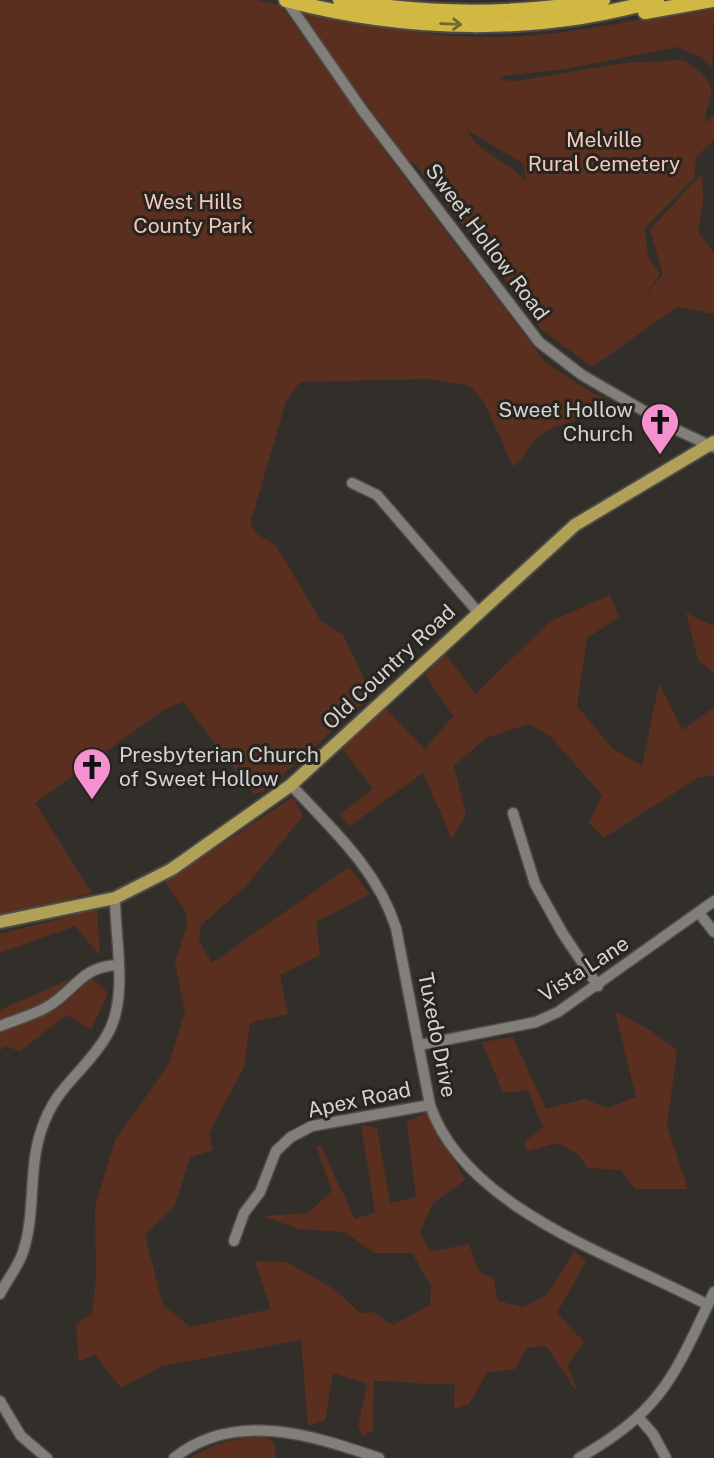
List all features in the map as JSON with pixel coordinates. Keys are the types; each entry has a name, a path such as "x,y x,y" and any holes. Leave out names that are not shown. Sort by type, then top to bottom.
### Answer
{"highway":[{"path":"286,0 370,18 454,25 610,18 712,0"},
{"path":"340,0 395,9 478,12 535,10 603,0"},
{"path":"567,18 657,0"}],"main road":[{"name":"Old Country Road","path":"0,922 115,898 172,869 291,785 477,611 575,525 712,444"}],"street":[{"name":"Sweet Hollow Road","path":"286,0 370,120 539,342 582,375 677,430 712,444"},
{"path":"352,483 377,495 477,611"},
{"name":"Tuxedo Drive","path":"291,785 365,866 389,906 420,1045 430,1105 439,1126 460,1159 509,1202 574,1239 708,1305"},
{"path":"513,813 535,884 563,934 598,986"},
{"path":"0,1294 23,1253 30,1219 34,1153 48,1109 108,1034 117,1011 115,898"},
{"name":"Vista Lane","path":"420,1045 536,1022 598,986 714,901"},
{"path":"699,913 714,932"},
{"path":"0,1026 46,1008 84,974 101,966 117,965"},
{"name":"Apex Road","path":"234,1241 244,1213 260,1192 276,1151 291,1137 312,1126 430,1105"},
{"path":"579,1458 639,1418 675,1373 714,1292"},
{"path":"0,1401 21,1436 47,1458"},
{"path":"639,1418 653,1434 666,1458"},
{"path":"174,1458 204,1441 227,1433 276,1430 328,1441 379,1458"}],"green space":[{"name":"West Hills County Park","path":"0,0 257,0 281,6 388,156 546,363 592,393 606,398 603,412 546,432 535,439 521,460 513,466 484,402 470,386 432,379 300,382 286,401 250,524 257,534 276,546 321,621 343,635 366,683 363,703 266,790 254,794 183,702 162,711 35,803 92,893 0,917"},
{"name":"Melville Rural Cemetery","path":"714,6 712,67 701,57 677,47 565,69 503,76 499,80 516,81 624,63 684,60 710,84 711,96 705,119 706,123 714,114 714,140 696,157 694,178 645,228 648,257 660,274 641,301 663,274 650,230 702,173 703,200 698,232 714,253 714,314 677,307 592,367 541,329 486,253 498,237 481,249 416,165 408,160 298,11 416,32 488,37 573,31","holes":["467,130 524,164 526,182 478,144"]},
{"path":"610,595 619,617 587,638 577,706 612,748 642,766 659,684 682,730 713,708 714,703 714,776 699,777 604,838 589,823 602,795 549,735 529,724 486,738 454,766 466,814 452,839 423,773 350,826 339,815 373,789 342,749 385,708 425,749 453,716 425,675 445,653 475,694 551,621"},
{"path":"686,613 714,626 714,673 698,660"},
{"path":"293,797 303,816 246,886 201,925 199,941 212,963 349,867 370,894 316,922 320,955 280,975 288,1014 250,1023 244,1067 209,1133 213,1150 190,1157 175,1206 145,1235 163,1305 190,1327 271,1309 255,1261 287,1262 334,1289 360,1313 373,1312 393,1325 430,1305 431,1286 412,1253 375,1253 344,1232 299,1229 263,1216 308,1213 332,1191 316,1146 321,1146 355,1219 375,1212 361,1125 377,1128 390,1203 416,1197 407,1122 427,1112 465,1180 433,1203 420,1231 430,1252 469,1244 479,1272 493,1277 498,1301 523,1307 547,1295 574,1251 586,1261 557,1313 584,1342 567,1365 579,1395 546,1346 527,1348 515,1369 487,1373 469,1404 454,1409 455,1384 374,1381 373,1430 363,1437 358,1427 367,1384 333,1373 325,1420 308,1426 301,1340 162,1366 121,1388 95,1355 79,1361 76,1324 92,1314 96,1277 95,1207 115,1140 169,1064 185,1012 175,962 187,925 186,912 165,882"},
{"path":"97,909 100,956 75,926 0,953 0,934"},
{"path":"86,972 108,993 91,1030 67,1015 20,1051 4,1046 0,1051 0,1010"},
{"path":"615,1011 650,1030 677,1050 667,1126 688,1189 635,1189 621,1170 588,1168 577,1153 557,1143 527,1151 525,1141 543,1127 528,1090 503,1093 482,1042 513,1037 546,1109 584,1099 608,1108 636,1097"},
{"path":"261,1434 274,1443 276,1458 189,1458 217,1444"}],"place":[{"name":"Sweet Hollow Church","path":"660,456"},
{"name":"Presbyterian Church of Sweet Hollow","path":"92,801"}]}
